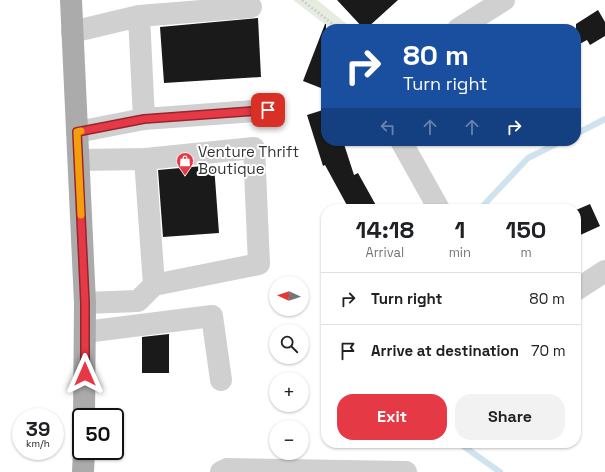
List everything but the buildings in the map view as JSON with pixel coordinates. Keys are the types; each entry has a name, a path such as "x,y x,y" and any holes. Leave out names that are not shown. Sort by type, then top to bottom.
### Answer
{"main road":[{"path":"71,0 85,303 84,408"},
{"path":"83,472 84,460"}],"street":[{"path":"466,24 504,0"},
{"path":"72,32 138,16 251,7"},
{"path":"138,16 144,119"},
{"path":"77,132 144,119 268,110"},
{"path":"404,146 436,204"},
{"path":"79,160 145,159 254,148 259,264 154,285 138,301 85,303"},
{"path":"145,159 154,285"},
{"path":"581,287 605,271"},
{"path":"85,332 212,316 221,380"},
{"path":"221,472 227,469 406,472"}],"path":[{"path":"302,0 333,24"}],"shaded area":[{"path":"293,0 317,0 347,24 324,24"}],"waterway":[{"path":"581,131 605,119"},
{"path":"485,204 528,158 552,146"},
{"path":"466,448 500,472"}],"slow traffic":[{"path":"81,131 77,132 81,215"}],"place":[{"name":"Venture Thrift Boutique","path":"185,176"}],"route":[{"path":"85,374 85,303 77,132 144,119 268,110"}]}
